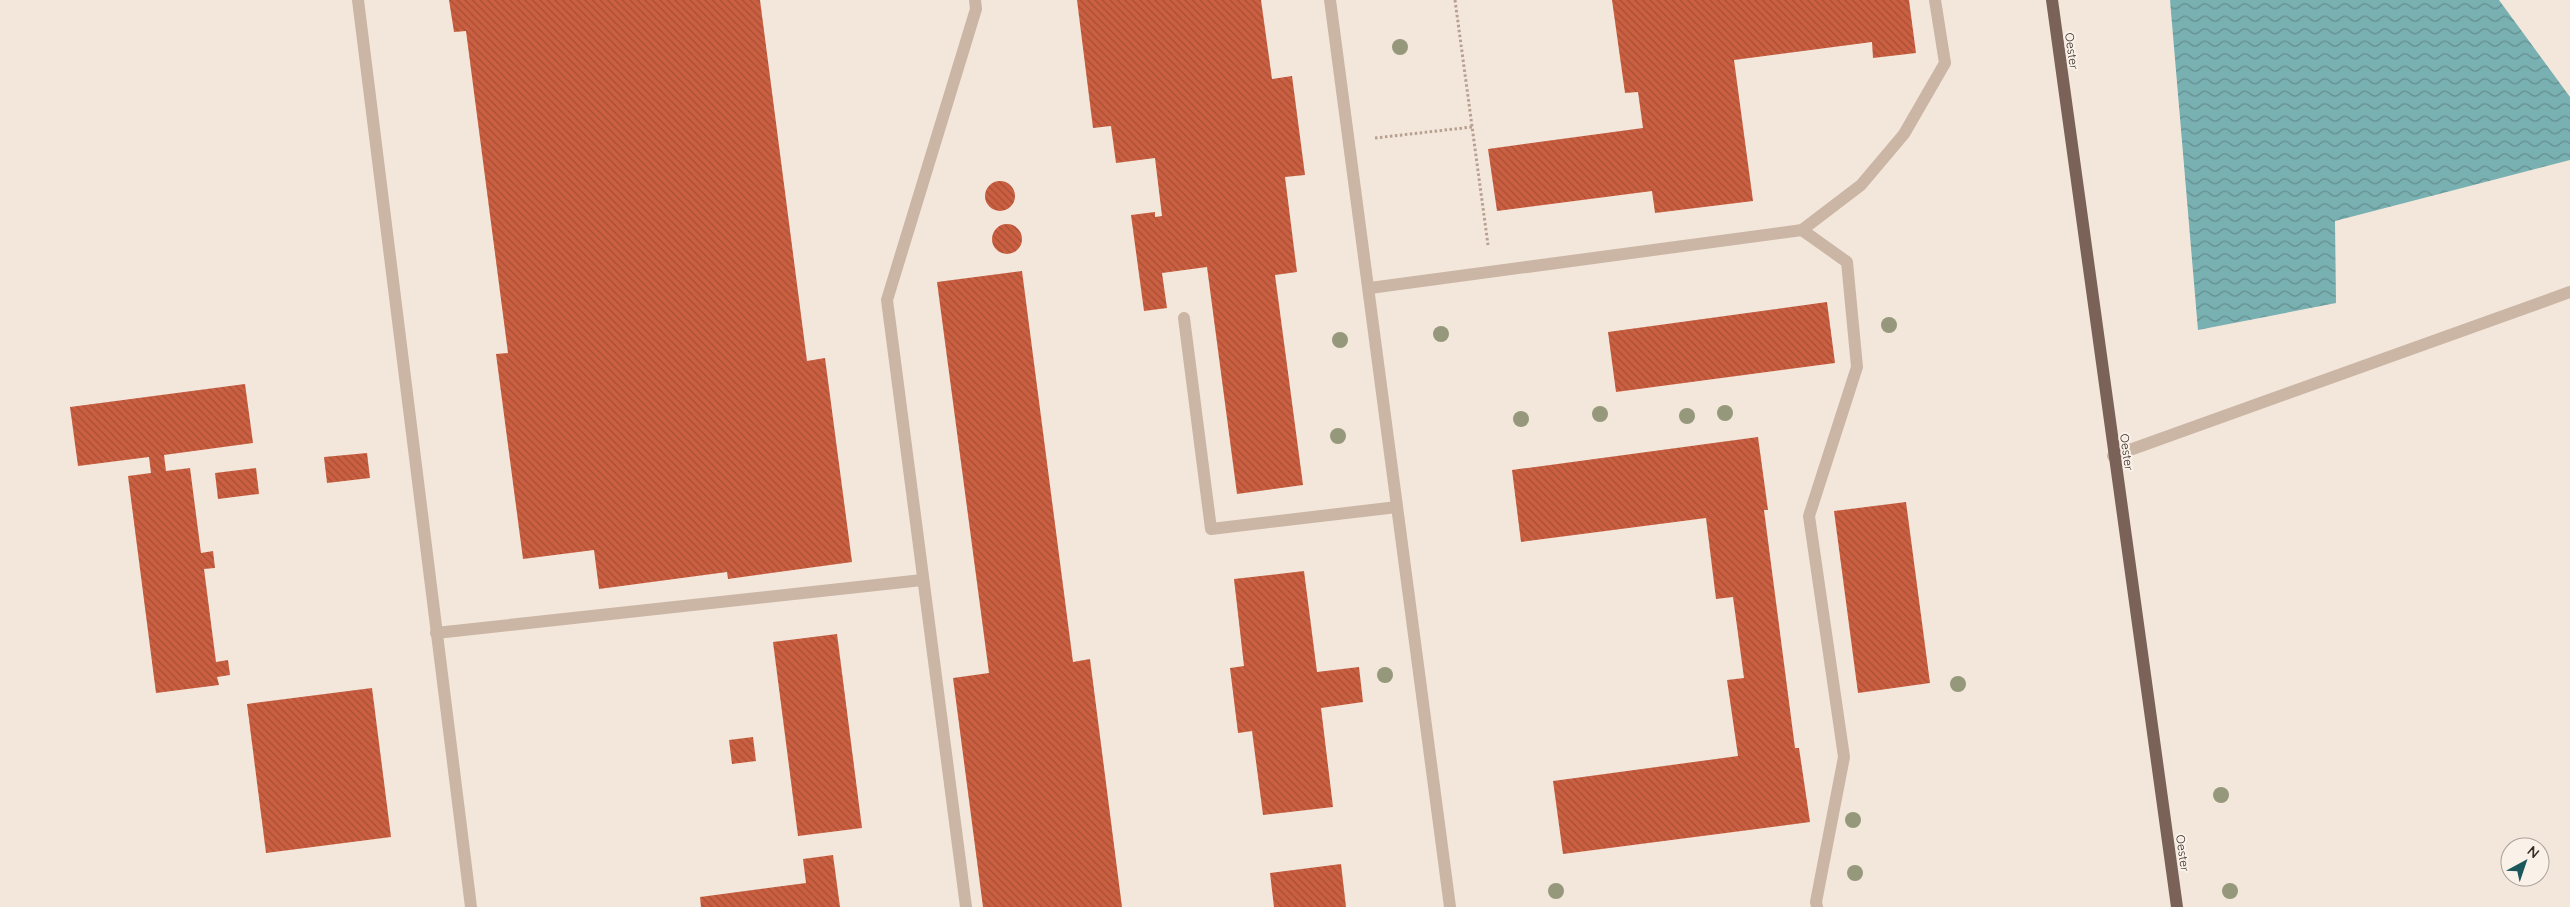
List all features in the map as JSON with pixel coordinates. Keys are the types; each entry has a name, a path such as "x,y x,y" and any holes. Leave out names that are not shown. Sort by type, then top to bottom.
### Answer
{"main road":[{"name":"Oester","path":"2052,0 2177,907"}],"lane":[{"path":"358,0 471,907"},
{"path":"966,907 922,580 888,300 976,9 975,0"},
{"path":"1330,0 1370,288 1450,907"},
{"path":"1370,288 1802,230 1861,185 1904,134 1945,63 1935,0"},
{"path":"1802,230 1847,262 1856,367 1809,516 1844,757 1817,907"},
{"path":"2114,456 2570,292"},
{"path":"1184,318 1211,529 1397,508"},
{"path":"436,633 922,580"}],"path":[{"path":"1455,0 1492,272"},
{"path":"1349,141 1472,127"}],"water":[{"path":"2170,0 2499,0 2570,97 2570,160 2335,221 2336,303 2198,330"}],"building":[{"path":"449,0 760,0 807,361 825,358 852,562 728,579 727,572 599,589 594,550 523,559 496,354 508,353 466,31 454,32"},
{"path":"1077,0 1261,0 1272,79 1292,76 1305,175 1285,177 1297,272 1275,275 1303,485 1237,494 1207,267 1162,273 1167,308 1144,311 1131,215 1155,212 1155,217 1162,216 1155,158 1116,163 1111,126 1093,128"},
{"path":"1612,0 1909,0 1916,53 1873,58 1872,42 1734,60 1753,201 1655,213 1652,191 1497,211 1488,149 1643,128 1638,92 1625,93"},
{"path":"1000,181 1011,185 1015,196 1011,207 1000,211 989,207 985,196 989,185"},
{"path":"1007,224 1018,228 1022,239 1018,250 1007,254 996,250 992,239 996,228"},
{"path":"1022,271 1073,662 1090,659 1122,907 983,907 953,678 989,673 937,282"},
{"path":"1827,302 1835,363 1616,392 1608,332"},
{"path":"245,384 253,443 164,455 166,471 190,468 201,553 213,551 215,568 204,569 216,662 228,660 230,675 217,677 219,685 156,693 128,476 151,473 149,457 78,466 70,407"},
{"path":"1758,437 1768,510 1764,510 1795,748 1799,748 1810,822 1563,854 1553,781 1738,756 1727,680 1744,678 1733,597 1716,599 1706,518 1521,542 1512,470"},
{"path":"367,453 370,478 327,483 324,457"},
{"path":"256,468 259,494 218,499 215,473"},
{"path":"1906,502 1930,683 1858,693 1834,511"},
{"path":"1304,571 1317,672 1359,667 1363,702 1321,708 1333,807 1263,815 1252,731 1238,733 1230,668 1244,666 1234,579"},
{"path":"837,634 862,828 798,836 773,642"},
{"path":"372,688 391,837 266,853 247,704"},
{"path":"753,737 756,761 732,764 729,740"},
{"path":"833,855 840,907 701,907 700,897 806,883 803,859"},
{"path":"1341,864 1346,907 1274,907 1270,873"}]}
